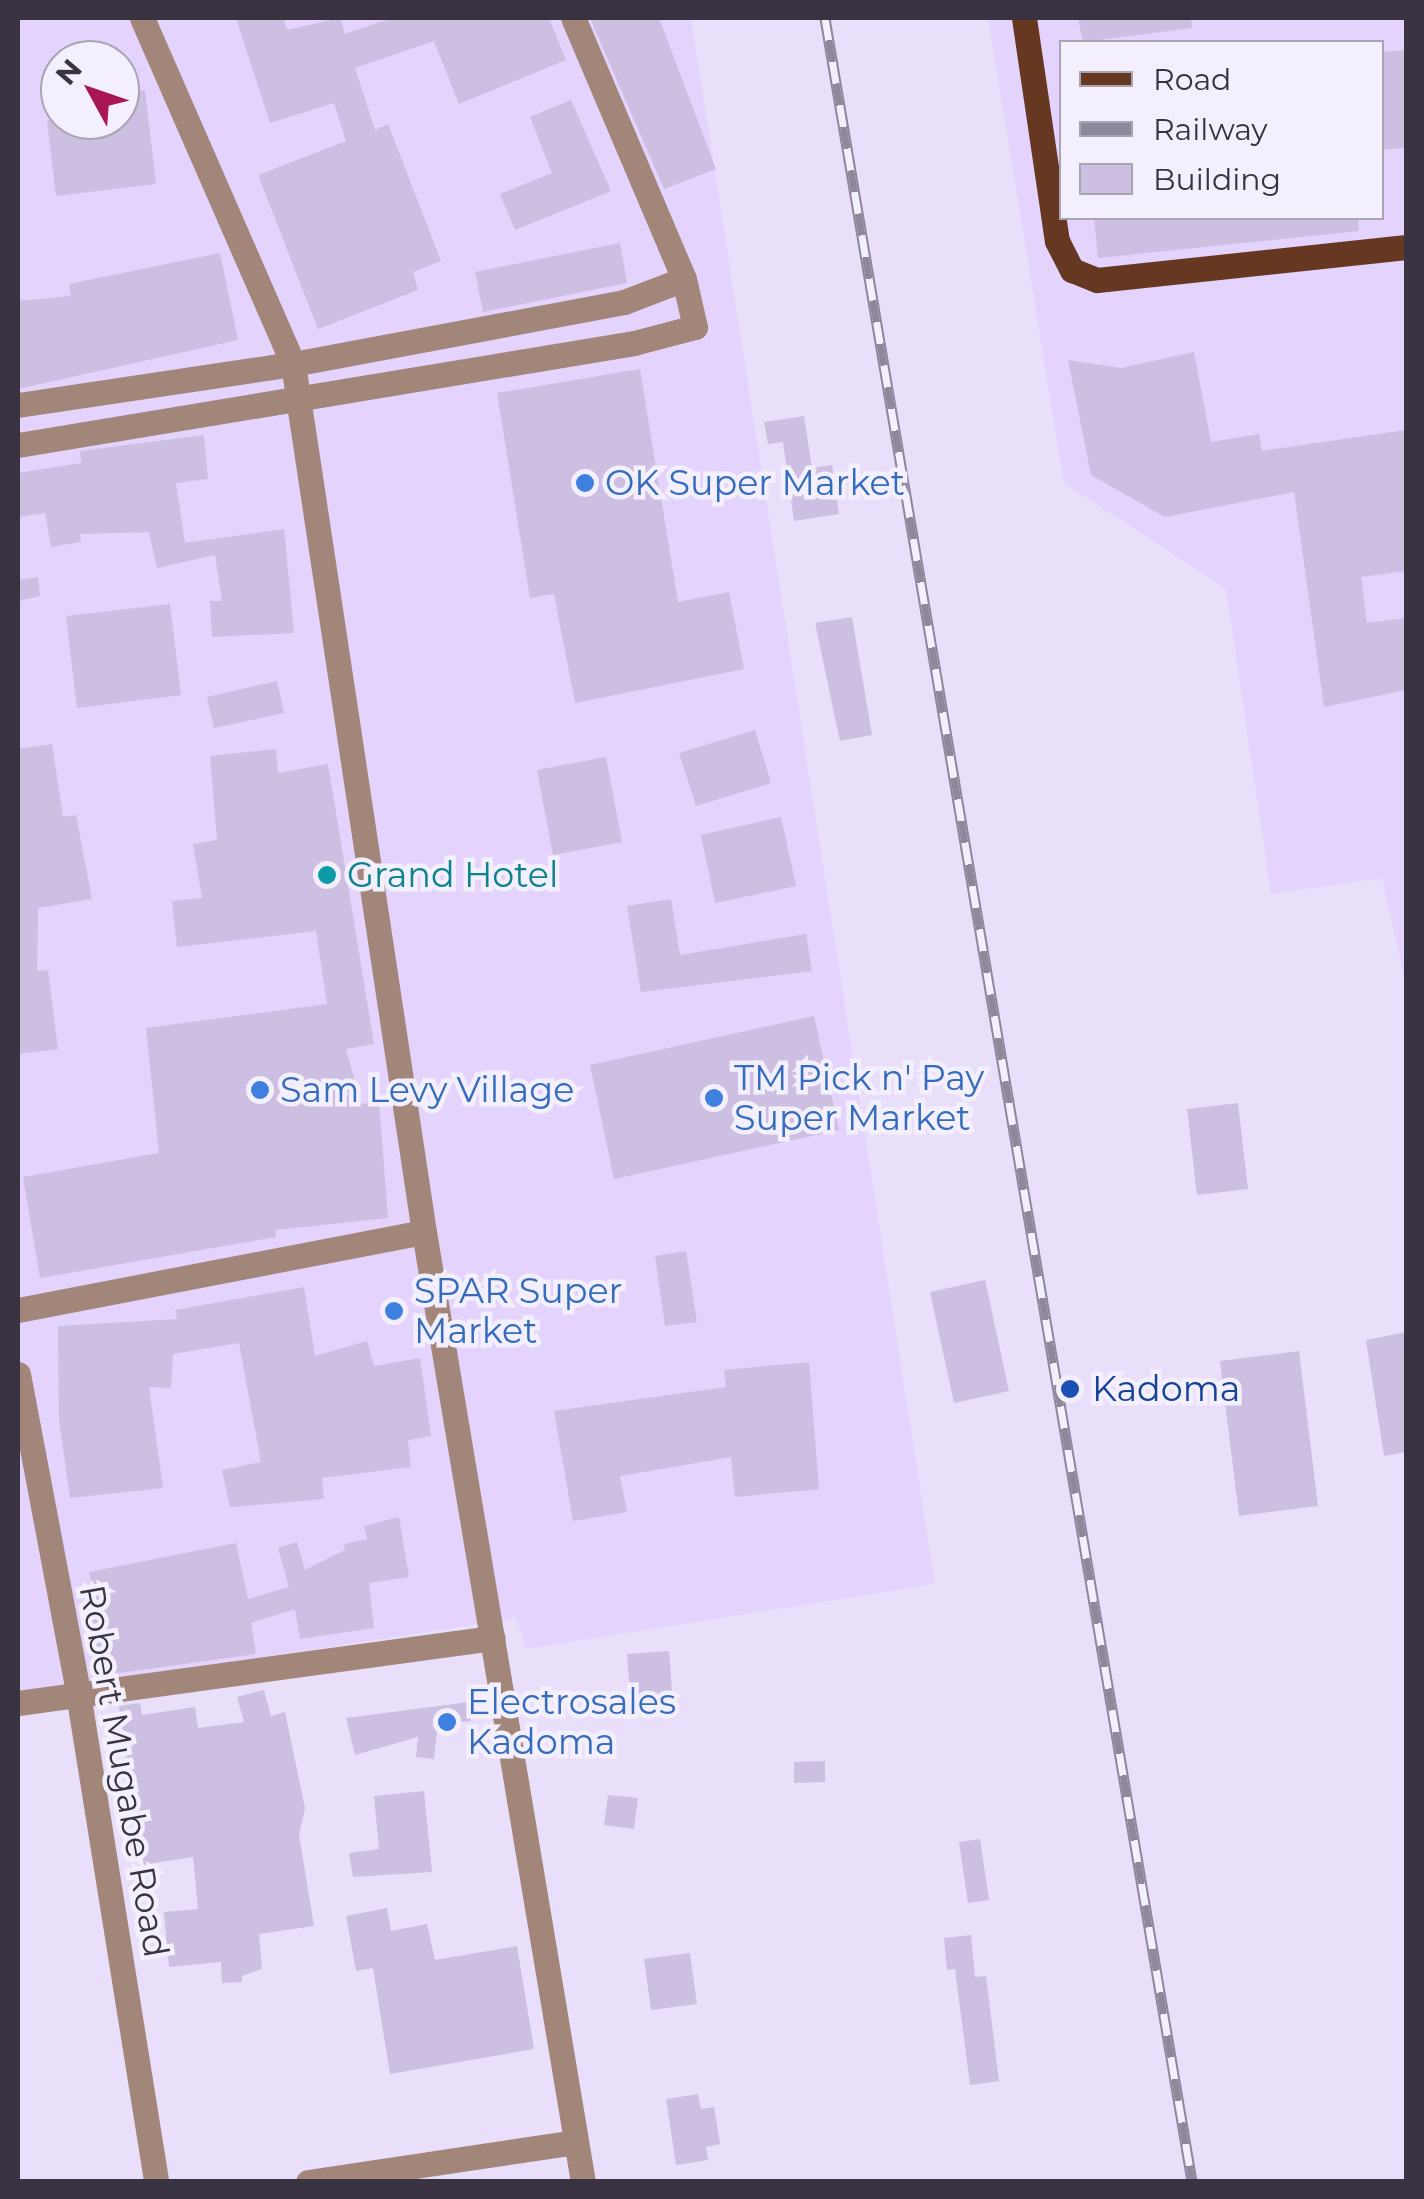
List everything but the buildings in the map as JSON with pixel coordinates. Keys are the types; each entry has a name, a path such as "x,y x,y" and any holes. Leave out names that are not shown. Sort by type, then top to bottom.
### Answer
{"main road":[{"path":"1024,18 1057,241 1072,270 1097,280 1406,247"}],"street":[{"path":"142,18 293,364 424,1232 584,2182"},
{"path":"18,445 634,343 695,327 684,279 573,18"},
{"path":"18,405 293,364 624,302 684,279"},
{"path":"18,1310 424,1232"},
{"name":"Robert Mugabe Road","path":"18,1374 78,1693 156,2182"},
{"path":"18,1703 494,1638"},
{"path":"308,2182 575,2142"}],"shaded area":[{"path":"18,18 691,18 935,1584 526,1649 516,1618 18,1695"},
{"path":"988,18 1406,18 1406,985 1382,878 1271,894 1226,589 1064,483"}],"railway":[{"path":"825,18 1192,2182"}],"place":[{"name":"OK Super Market","path":"585,483"},
{"name":"Grand Hotel","path":"327,875"},
{"name":"Sam Levy Village","path":"260,1090"},
{"name":"TM Pick n' Pay Super Market","path":"714,1098"},
{"name":"SPAR Super Market","path":"394,1311"},
{"name":"Kadoma","path":"1070,1389"},
{"name":"Electrosales Kadoma","path":"447,1722"}]}
